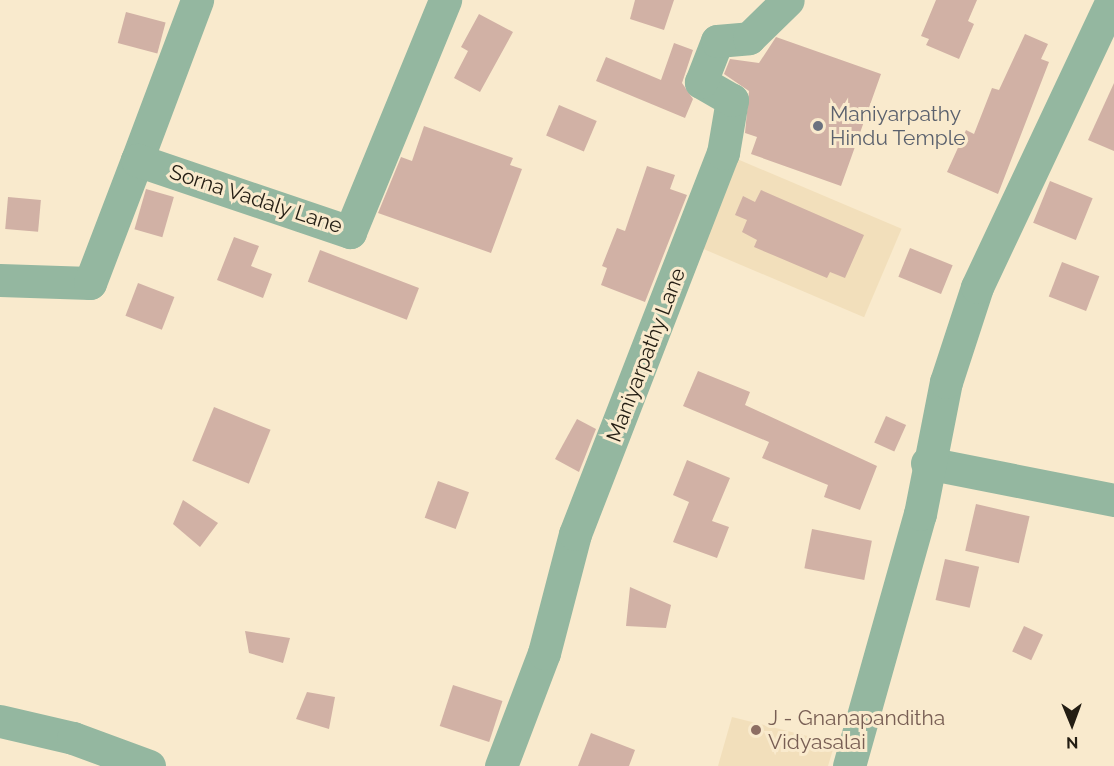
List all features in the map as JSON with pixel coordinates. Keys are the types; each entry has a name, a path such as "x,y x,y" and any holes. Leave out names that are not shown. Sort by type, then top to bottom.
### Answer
{"street":[{"path":"0,280 90,283 197,0"},
{"name":"Sorna Vadaly Lane","path":"136,160 350,232 445,0"},
{"name":"Maniyarpathy Lane","path":"501,766 544,653 575,534 723,153 732,100 701,82 717,41 750,38 788,0"},
{"path":"849,766 920,514 927,464 977,287 1110,12"},
{"path":"927,464 1114,500"},
{"path":"0,721 74,738 149,766"}],"shaded area":[{"path":"723,153 902,229 864,317 685,241"},
{"name":"J - Gnanapanditha Vidyasalai","path":"732,717 835,743 828,766 718,766"}],"building":[{"path":"635,0 674,0 664,30 630,19"},
{"path":"936,0 977,0 968,21 974,24 959,59 926,45 929,39 921,36"},
{"path":"126,12 166,23 157,54 118,43"},
{"path":"479,14 513,32 480,92 454,78 468,51 461,47"},
{"path":"1025,34 1048,44 1041,59 1049,62 998,194 947,172 966,130 974,134 992,88 999,90"},
{"name":"Maniyarpathy Hindu Temple","path":"776,37 881,74 841,186 751,154 757,137 745,133 749,91 724,74 730,59 759,63"},
{"path":"674,43 693,50 682,83 693,99 685,118 596,81 606,57 661,80"},
{"path":"1114,83 1114,151 1088,140"},
{"path":"559,105 597,121 584,151 546,135"},
{"path":"424,126 513,158 510,165 522,169 491,253 378,213 401,157 412,161"},
{"path":"647,166 675,175 670,189 687,195 645,302 601,285 607,268 602,266 617,228 625,231"},
{"path":"1050,181 1093,198 1076,240 1033,223"},
{"path":"146,189 174,197 162,237 134,229"},
{"path":"761,190 864,235 845,278 830,272 827,278 754,247 757,240 742,232 747,220 735,215 743,196 755,202"},
{"path":"8,197 41,200 38,232 5,229"},
{"path":"234,237 259,246 251,266 272,274 263,298 217,280"},
{"path":"910,248 953,265 941,294 898,277"},
{"path":"320,250 419,288 407,320 308,282"},
{"path":"1062,262 1099,276 1086,311 1049,297"},
{"path":"138,283 174,297 162,330 125,316"},
{"path":"698,371 750,392 745,405 877,466 860,510 824,497 828,485 762,458 769,442 683,406"},
{"path":"214,407 271,430 249,484 192,461"},
{"path":"886,416 906,425 894,451 874,442"},
{"path":"577,419 596,429 579,472 555,459"},
{"path":"687,460 730,478 712,521 729,527 717,558 673,542 689,502 673,495"},
{"path":"438,481 469,492 456,529 425,518"},
{"path":"183,500 218,523 200,547 173,524"},
{"path":"976,504 1030,516 1019,563 965,551"},
{"path":"812,529 872,541 864,580 804,568"},
{"path":"945,559 979,567 970,608 936,600"},
{"path":"630,587 671,605 666,628 626,626"},
{"path":"1024,626 1043,635 1031,660 1012,651"},
{"path":"245,631 290,638 283,663 249,653"},
{"path":"453,685 502,701 489,742 440,726"},
{"path":"307,692 335,697 329,729 296,719"},
{"path":"591,733 635,750 629,766 578,766"}],"place":[{"name":"Maniyarpathy Hindu Temple","path":"818,126"},
{"name":"J - Gnanapanditha Vidyasalai","path":"756,730"}]}
